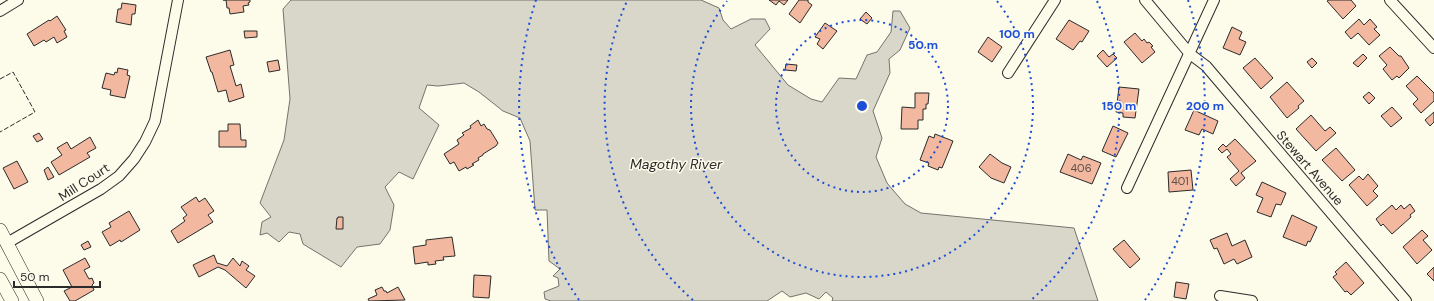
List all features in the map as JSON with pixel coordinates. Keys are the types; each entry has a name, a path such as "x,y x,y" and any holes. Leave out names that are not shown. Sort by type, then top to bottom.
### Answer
{"street":[{"path":"0,11 18,0"},
{"name":"Mill Court","path":"7,243 101,189 119,176 134,159 145,142 155,121 178,0"},
{"path":"1008,73 1055,0"},
{"name":"Stewart Avenue","path":"1145,0 1190,54 1206,66 1406,301"},
{"path":"1127,188 1214,0"},
{"path":"1390,0 1433,46"},
{"path":"0,230 37,301"},
{"path":"0,278 12,301"},
{"path":"1220,296 1252,301"}],"water":[{"name":"Magothy River","path":"291,0 701,0 719,8 723,20 731,29 751,19 765,19 770,29 755,45 788,85 811,99 822,102 839,78 856,79 867,55 877,52 891,32 893,11 900,11 910,28 900,50 889,59 890,73 873,111 882,138 876,157 887,183 905,204 921,213 1074,228 1098,301 832,301 833,298 826,292 819,299 806,293 790,297 782,291 767,301 551,301 545,299 544,292 559,286 558,278 553,276 560,269 549,261 547,210 535,210 530,141 520,118 503,111 479,92 464,83 438,86 427,85 419,108 439,125 413,179 399,172 385,187 394,205 390,230 380,244 357,247 341,267 303,244 300,234 289,232 279,242 267,233 260,235 262,222 271,217 260,203 284,140 290,99 283,9"}],"building":[{"path":"226,0 250,0 250,2 248,3 249,5 243,6 244,12 230,14 229,8 227,8"},
{"path":"769,0 788,0 784,5 779,1 776,5"},
{"path":"799,0 808,0 808,2 812,5 800,23 789,14"},
{"path":"1351,0 1356,6 1343,19 1327,1"},
{"path":"122,3 136,5 135,14 132,14 131,25 116,22 118,9 121,9"},
{"path":"866,12 872,18 867,24 860,19"},
{"path":"57,16 66,30 64,31 67,37 57,43 54,37 46,42 44,40 34,46 27,34"},
{"path":"1359,19 1364,25 1370,19 1377,27 1374,29 1380,35 1369,45 1358,33 1351,39 1345,32"},
{"path":"1069,20 1089,31 1082,42 1080,41 1073,50 1056,39"},
{"path":"825,23 837,31 823,49 817,44 820,39 815,37"},
{"path":"1232,27 1242,32 1239,39 1246,42 1240,55 1223,48"},
{"path":"244,31 257,31 257,37 245,38"},
{"path":"1135,33 1142,41 1144,39 1147,43 1149,42 1153,46 1151,47 1155,52 1142,63 1124,42"},
{"path":"988,37 1002,47 992,62 978,52"},
{"path":"1390,47 1399,56 1401,56 1409,68 1399,78 1397,76 1392,80 1383,69 1387,65 1379,56"},
{"path":"230,50 234,65 230,66 236,86 241,84 244,97 229,102 226,90 218,92 206,57"},
{"path":"1103,50 1109,57 1113,54 1117,58 1107,67 1097,56"},
{"path":"1363,54 1367,58 1358,67 1353,63"},
{"path":"1255,58 1273,78 1261,89 1243,68"},
{"path":"1312,58 1317,63 1312,68 1307,62"},
{"path":"278,60 280,70 269,72 267,62"},
{"path":"786,64 797,65 796,71 785,70"},
{"path":"118,68 128,70 127,75 130,76 125,98 110,95 111,90 102,88 106,73 114,75 115,72 117,73"},
{"path":"1417,76 1434,93 1434,101 1421,113 1413,104 1418,99 1406,86"},
{"path":"1287,82 1304,101 1298,106 1299,108 1287,118 1270,97"},
{"path":"1119,87 1139,89 1135,118 1123,117 1123,113 1116,112"},
{"path":"1369,92 1375,98 1369,104 1363,97"},
{"path":"915,93 929,93 928,104 926,104 926,109 923,109 923,120 918,120 918,129 901,129 902,107 915,108"},
{"path":"1392,107 1402,118 1391,127 1381,116"},
{"path":"1194,110 1218,121 1213,134 1202,129 1199,135 1185,130"},
{"path":"1434,112 1434,122 1430,126 1425,120"},
{"path":"1311,115 1325,131 1330,127 1336,133 1316,151 1296,129"},
{"path":"478,120 481,126 484,124 487,129 490,130 498,143 478,158 479,160 472,164 474,165 459,171 454,162 450,164 444,154 459,144 457,140 464,135 462,133 471,128 470,126"},
{"path":"228,124 240,124 241,140 246,140 246,147 219,147 219,131 228,131"},
{"path":"1113,126 1128,133 1116,157 1102,151"},
{"path":"39,133 43,139 37,142 33,136"},
{"path":"935,134 953,141 942,168 939,167 938,170 928,166 929,163 920,160 929,136 934,138"},
{"path":"90,137 96,148 87,153 90,157 59,175 51,162 62,155 57,148 67,142 71,149"},
{"path":"1235,139 1256,161 1241,173 1245,178 1236,186 1230,179 1239,171 1227,157 1231,154 1227,149 1222,153 1218,149 1223,144 1226,147"},
{"path":"1336,148 1355,170 1342,181 1322,160"},
{"path":"990,154 1002,163 1011,167 1004,183 991,178 979,167"},
{"path":"1068,154 1081,160 1083,156 1101,163 1092,184 1060,172"},
{"path":"17,161 28,182 14,189 3,168"},
{"path":"48,167 54,177 48,180 44,170"},
{"path":"1191,170 1193,190 1169,192 1168,172"},
{"path":"1368,174 1378,186 1373,191 1378,196 1367,206 1349,185 1359,176 1363,180"},
{"path":"1262,182 1286,193 1281,205 1276,204 1271,217 1257,212 1263,198 1256,195"},
{"path":"196,197 199,202 205,198 214,211 208,215 213,222 178,243 171,231 185,221 183,218 187,215 181,207"},
{"path":"1410,204 1415,211 1410,215 1411,217 1392,234 1383,224 1381,226 1376,219 1392,205 1396,210 1401,205 1404,209"},
{"path":"129,211 140,230 121,242 120,240 110,246 102,232 111,227 109,223"},
{"path":"1292,215 1317,227 1310,242 1308,241 1306,246 1283,237"},
{"path":"338,217 343,217 343,229 336,229"},
{"path":"1422,230 1428,236 1423,240 1432,250 1417,264 1403,247"},
{"path":"1227,233 1232,246 1245,240 1252,257 1237,264 1234,259 1224,264 1217,248 1214,249 1210,240"},
{"path":"452,237 455,256 443,257 444,260 435,261 436,264 428,265 428,262 415,264 413,247 426,245 426,240"},
{"path":"1124,240 1140,259 1130,268 1113,249"},
{"path":"88,241 91,247 84,250 81,245"},
{"path":"214,255 217,263 227,266 233,258 240,266 242,261 249,266 246,270 255,276 246,288 225,270 218,267 199,277 193,265"},
{"path":"85,258 90,267 84,270 89,279 92,278 94,290 75,301 70,301 64,291 72,287 63,270"},
{"path":"1346,262 1364,283 1351,295 1347,291 1345,292 1333,277 1337,274 1335,272"},
{"path":"1434,267 1434,281 1427,274"},
{"path":"474,275 491,276 489,298 473,297"},
{"path":"1176,282 1189,284 1186,299 1174,297"},
{"path":"382,287 387,293 398,287 405,300 369,301 368,299 377,295 375,290"}],"fence":[{"path":"0,79 13,72 35,112 0,132"}]}
